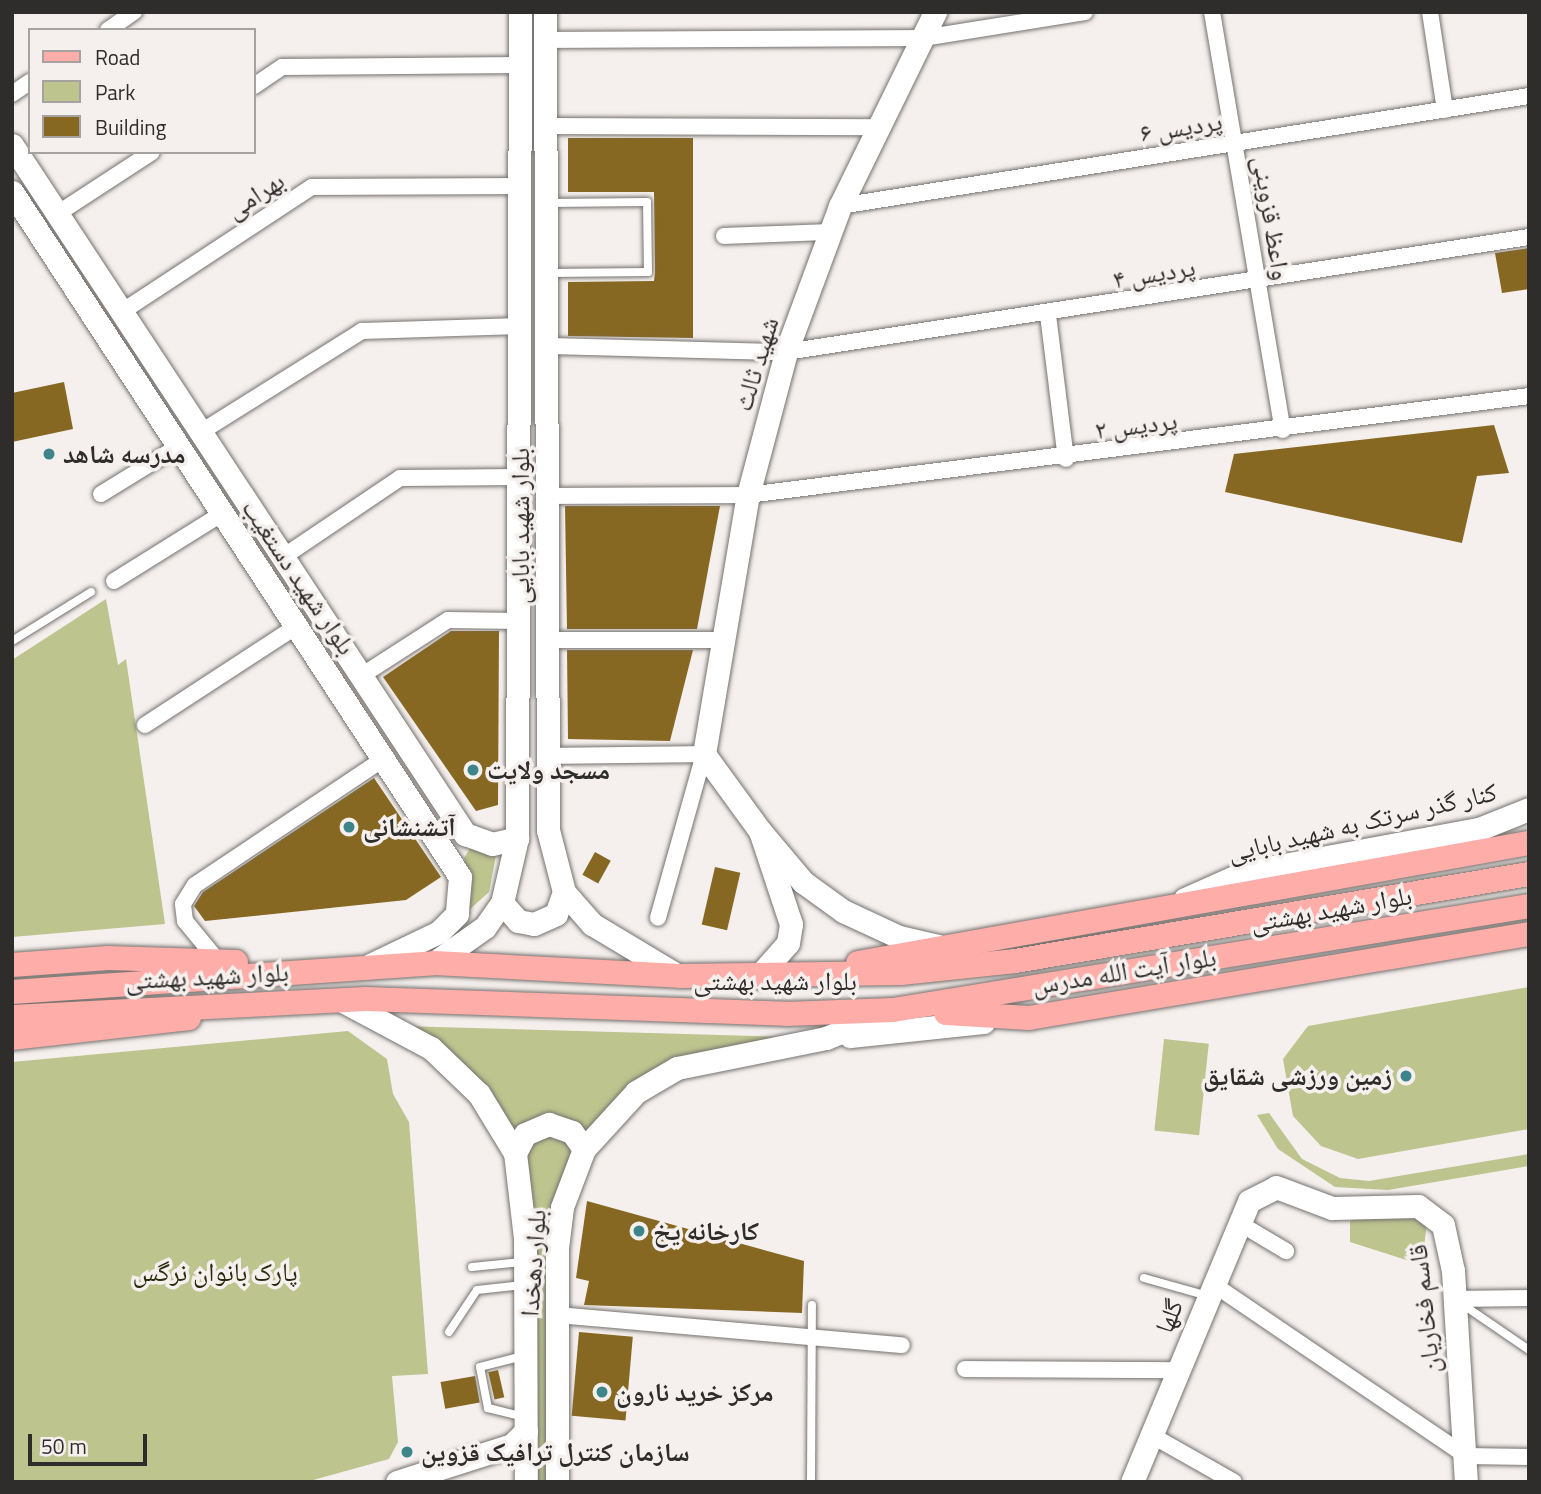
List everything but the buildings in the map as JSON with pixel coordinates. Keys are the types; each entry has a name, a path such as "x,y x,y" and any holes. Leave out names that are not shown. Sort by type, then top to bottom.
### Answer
{"main road":[{"path":"786,978 938,946 1526,846"},
{"name":"بلوار شهید بهشتی","path":"217,969 435,963 680,976 786,978 1015,961 1529,874"},
{"name":"بلوار شهید بهشتی","path":"12,1017 341,1000 786,1014 893,1010 1529,906"},
{"name":"بلوار آیت الله مدرس","path":"893,1010 1029,1018 1528,934"},
{"path":"12,965 108,958 217,969"},
{"path":"12,992 217,969"},
{"path":"12,1038 303,1001"}],"street":[{"path":"111,28 134,12"},
{"name":"بلوار شهید بابایی","path":"435,963 485,926 502,903 517,838 521,477 518,186 520,12"},
{"name":"بلوار شهید بابایی","path":"545,12 549,273 548,830 564,892 592,924 630,952 680,976"},
{"name":"شهید ثالث","path":"658,918 704,754 720,640 748,495 786,352 840,206 935,12"},
{"path":"545,40 923,38 1085,12"},
{"name":"واعظ قزوینی","path":"1212,12 1283,430"},
{"path":"1430,12 1445,110"},
{"path":"256,85 282,67 520,65"},
{"path":"12,94 28,83"},
{"name":"پردیس ۶","path":"840,206 1529,96"},
{"path":"546,127 878,127"},
{"name":"بلوار شهید دستغیب","path":"12,145 465,834"},
{"path":"57,214 149,154"},
{"name":"بهرامی","path":"123,311 312,187 518,186"},
{"name":"بلوار شهید دستغیب","path":"12,192 447,852 463,895 457,914 439,932 370,965"},
{"path":"724,236 830,232"},
{"name":"پردیس ۴","path":"549,346 786,352 1048,315 1529,237"},
{"path":"1048,315 1066,459"},
{"path":"101,494 362,331 520,326"},
{"name":"پردیس ۲","path":"548,496 748,495 1066,459 1529,396"},
{"path":"283,557 400,478 521,477"},
{"path":"114,581 223,513"},
{"path":"361,677 448,620 520,621"},
{"path":"145,726 297,626"},
{"path":"548,640 720,640"},
{"path":"548,756 704,754 760,831 803,882 843,911 899,937 938,946"},
{"path":"217,969 185,921 183,904 195,885 386,757"},
{"name":"کنار گذر سرتک به شهید بابایی","path":"1169,906 1246,872 1479,829 1529,809"},
{"path":"758,977 788,943 791,924 760,831"},
{"path":"447,852 465,834 492,844 517,838"},
{"path":"502,903 518,921 542,923 556,914 564,892"},
{"name":"بلوار دهخدا","path":"341,1000 431,1048 479,1094 515,1153 526,1261 526,1481"},
{"name":"بلوار دهخدا","path":"556,1482 557,1315 562,1207 583,1149 636,1092 677,1068 826,1038 893,1010"},
{"path":"826,1038 1029,1018"},
{"path":"515,1153 525,1134 549,1124 572,1132 583,1149"},
{"name":"گلها","path":"1132,1482 1249,1201 1276,1187"},
{"name":"قاسم فخاریان","path":"1276,1187 1332,1208 1418,1206 1434,1213 1443,1226 1455,1300 1466,1482"},
{"path":"1239,1223 1286,1251"},
{"path":"1210,1290 1466,1456 1529,1457"},
{"path":"1455,1300 1529,1298"},
{"path":"557,1315 902,1345"},
{"path":"965,1369 1178,1370"},
{"path":"397,1482 512,1445 526,1424"},
{"path":"1152,1435 1234,1482"},
{"path":"447,1468 503,1463 526,1481"}],"lane":[{"path":"548,204 647,202 648,214 648,272 549,273"},
{"path":"12,641 91,592"},
{"path":"472,1267 526,1261"},
{"path":"1144,1278 1210,1290"},
{"path":"449,1332 477,1290 526,1285"},
{"path":"1455,1300 1529,1350"},
{"path":"811,1482 813,1305"},
{"path":"526,1355 480,1367 488,1408 526,1424"}],"green space":[{"path":"106,599 118,665 126,659 165,924 12,937 12,660"},
{"path":"471,847 497,850 489,892 468,911 472,884 464,858"},
{"name":"زمین ورزشی شقایق","path":"1529,987 1529,1129 1358,1159 1321,1146 1293,1116 1283,1059 1308,1026"},
{"path":"400,1026 826,1038 716,1055 614,1113 562,1207 557,1482 526,1482 515,1153 479,1094"},
{"name":"پارک بانوان نرگس","path":"348,1031 387,1059 393,1094 409,1122 428,1374 392,1376 398,1442 389,1459 306,1482 12,1482 12,1062"},
{"path":"1164,1039 1209,1044 1199,1135 1154,1130"},
{"path":"1269,1113 1302,1159 1340,1178 1369,1181 1529,1154 1529,1166 1388,1190 1335,1187 1278,1149 1257,1115"},
{"path":"1361,1216 1419,1216 1427,1222 1422,1265 1350,1242 1350,1221"}],"place":[{"name":"مدرسه شاهد","path":"49,454"},
{"name":"مسجد ولایت","path":"473,770"},
{"name":"آتشنشانی","path":"349,827"},
{"name":"زمین ورزشی شقایق","path":"1406,1076"},
{"name":"کارخانه یخ","path":"639,1231"},
{"name":"مرکز خرید نارون","path":"602,1392"},
{"name":"سازمان کنترل ترافیک قزوین","path":"407,1452"}]}
